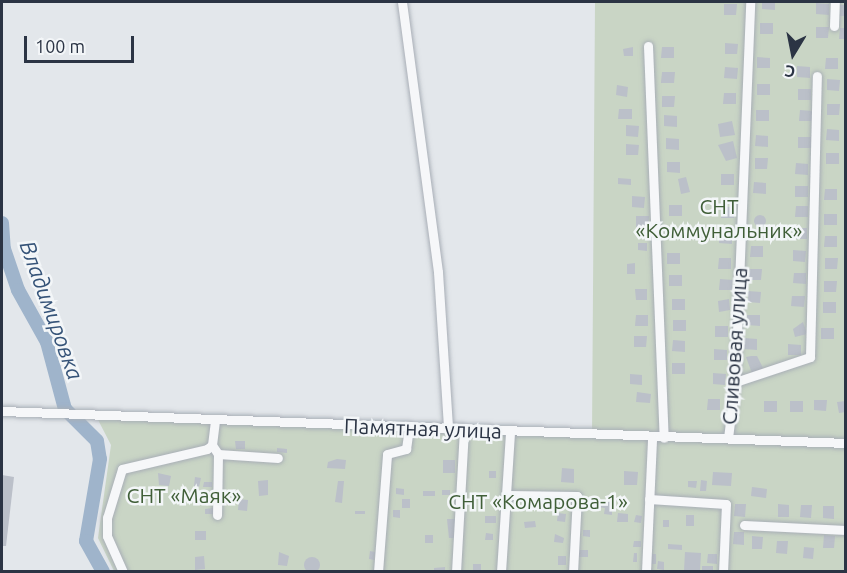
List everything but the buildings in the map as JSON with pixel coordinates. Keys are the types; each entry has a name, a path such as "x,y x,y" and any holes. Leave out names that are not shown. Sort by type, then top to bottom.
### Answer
{"street":[{"path":"402,2 438,272 448,428"},
{"name":"Сливовая улица","path":"728,438 735,382 750,2"},
{"path":"834,26 835,2"},
{"path":"648,46 664,438"},
{"path":"735,382 810,357 818,76"},
{"name":"Памятная улица","path":"2,411 652,438 728,438 846,443"},
{"path":"215,421 212,445 218,454 217,515"},
{"path":"378,572 387,454 406,449 409,427"},
{"path":"456,572 464,429"},
{"path":"501,572 510,431"},
{"path":"646,572 652,438"},
{"path":"123,572 107,536 106,518 122,469 207,449 212,445"},
{"path":"218,454 278,458"},
{"path":"507,495 577,496 573,572"},
{"path":"649,499 726,504 723,572"},
{"path":"744,525 846,530"}],"green space":[{"path":"595,2 845,2 845,571 114,571 98,538 111,445 95,414 592,435"}],"waterway":[{"name":"Владимировка","path":"2,223 4,249 18,290 47,342 65,409 97,441 100,459 86,541 103,572"}],"park label":[{"name":"СНТ «Коммунальник»","path":"719,218"},
{"name":"СНТ «Маяк»","path":"184,495"},
{"name":"СНТ «Комарова-1»","path":"538,501"}]}
